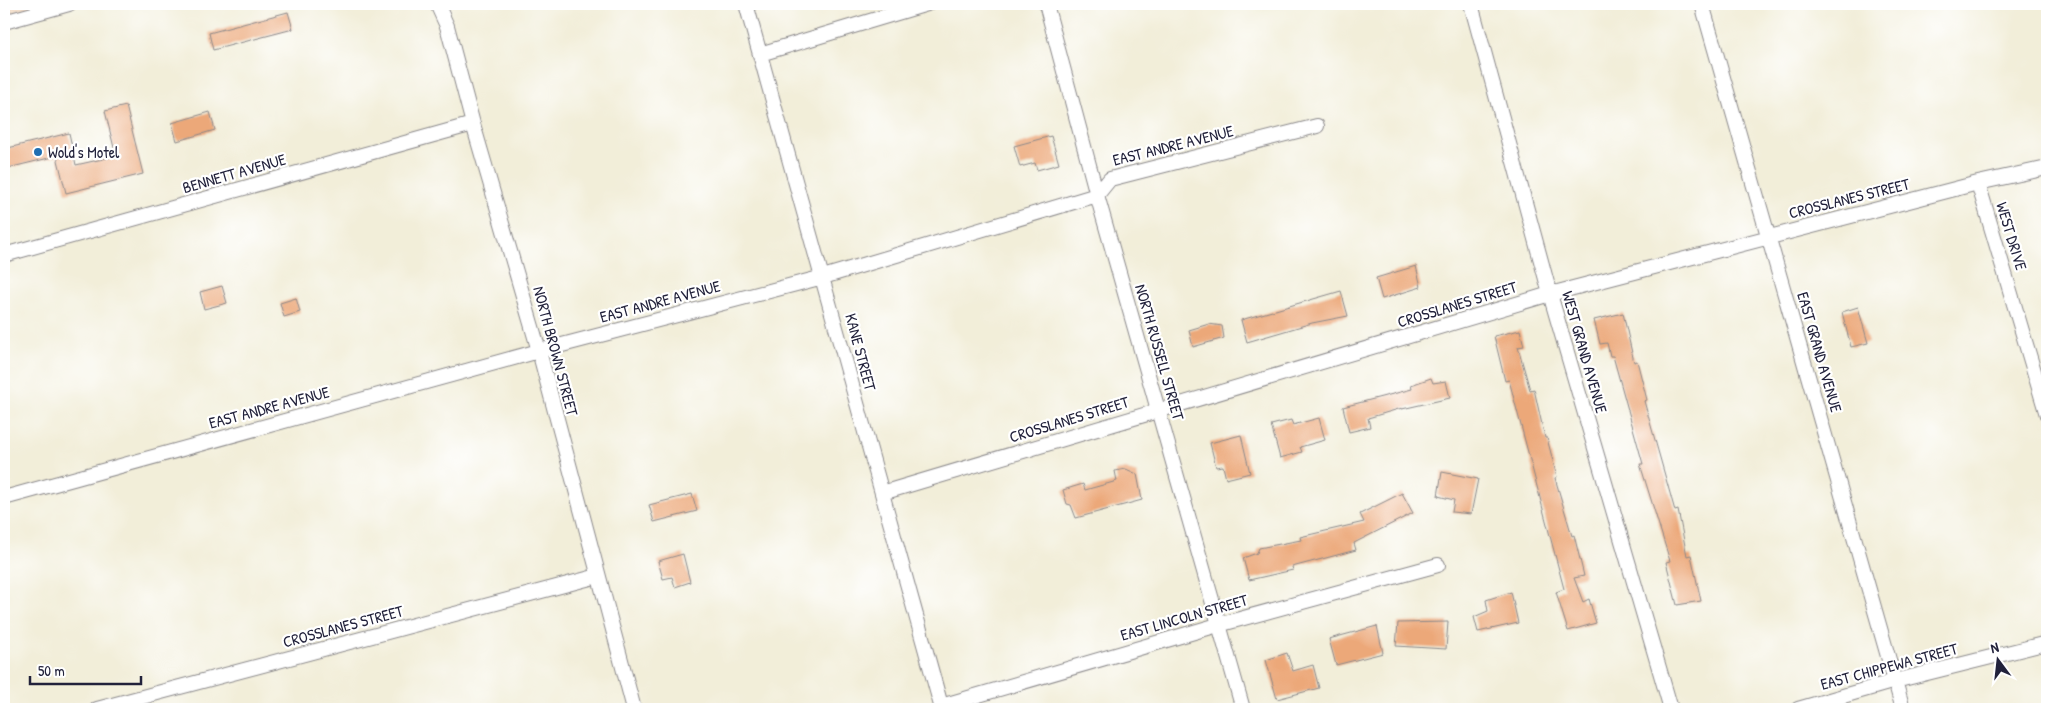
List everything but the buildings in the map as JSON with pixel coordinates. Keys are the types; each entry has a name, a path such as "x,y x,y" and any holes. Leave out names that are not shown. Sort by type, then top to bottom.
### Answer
{"street":[{"path":"4,22 69,4"},
{"name":"NORTH BROWN STREET","path":"437,4 447,26 473,124 539,351 634,709"},
{"name":"KANE STREET","path":"746,4 941,707"},
{"path":"760,54 927,4"},
{"name":"NORTH RUSSELL STREET","path":"1046,4 1097,196 1243,709"},
{"name":"WEST GRAND AVENUE","path":"1471,4 1550,294 1671,709"},
{"name":"EAST GRAND AVENUE","path":"1702,4 1903,709"},
{"name":"BENNETT AVENUE","path":"4,255 473,124"},
{"name":"EAST ANDRE AVENUE","path":"4,498 539,351 822,277 1097,196 1110,179 1317,126"},
{"name":"CROSSLANES STREET","path":"882,493 1550,294 1978,183 2047,168"},
{"name":"WEST DRIVE","path":"1978,183 2047,415"},
{"name":"EAST LINCOLN STREET","path":"941,707 1218,625 1438,565"},
{"name":"CROSSLANES STREET","path":"97,709 598,576"},
{"name":"EAST CHIPPEWA STREET","path":"1798,709 2047,643"}],"shaded area":[{"path":"4,4 69,4 4,22"}],"place":[{"name":"Wold's Motel","path":"38,152"}]}
